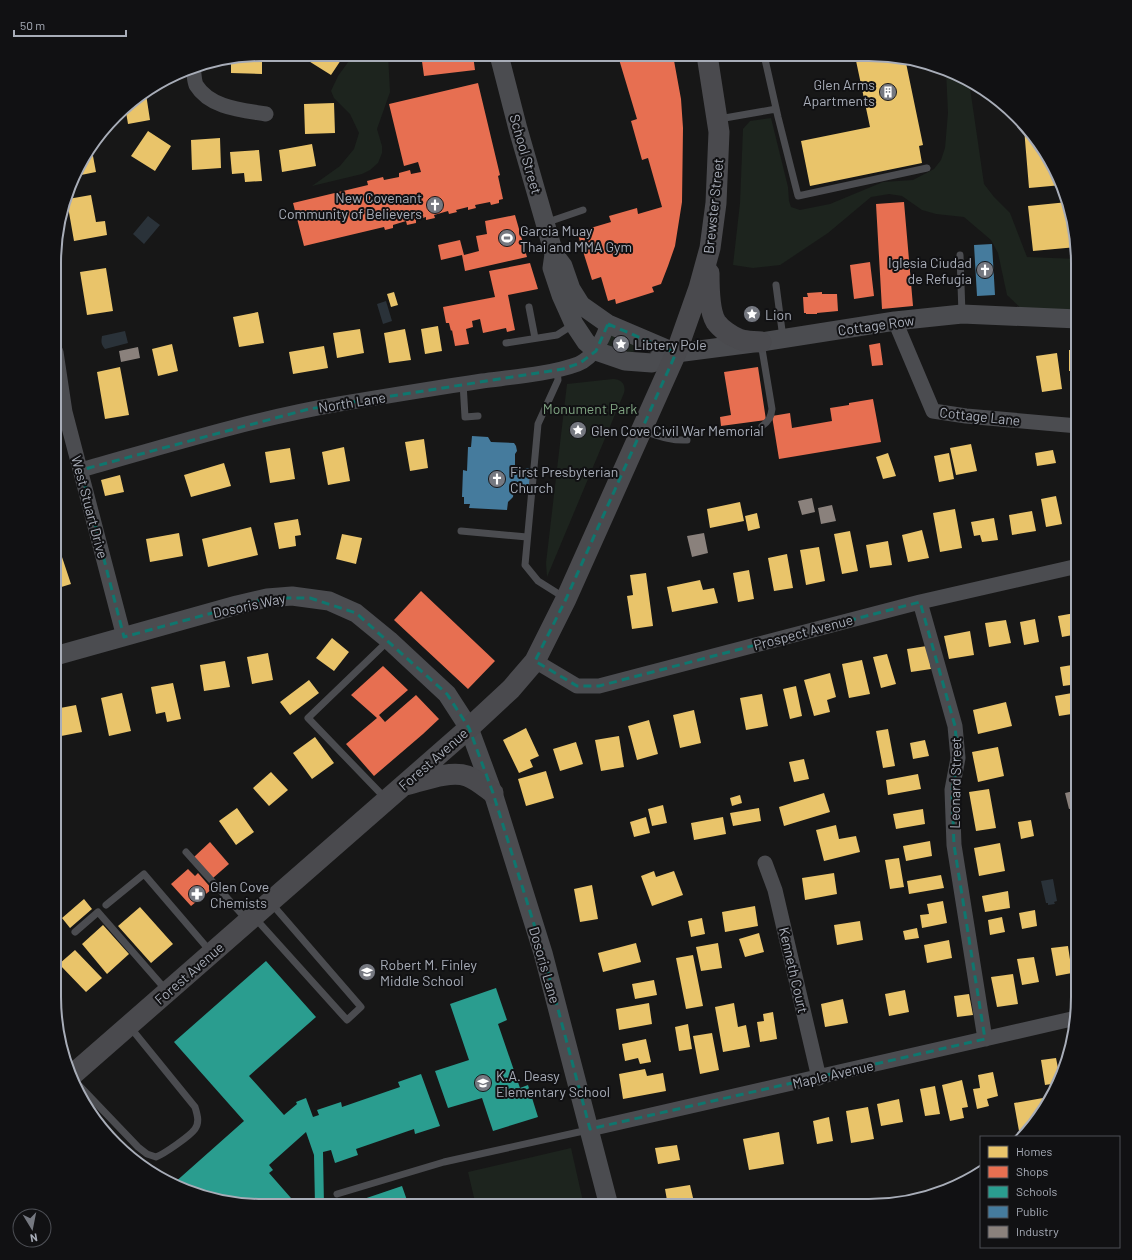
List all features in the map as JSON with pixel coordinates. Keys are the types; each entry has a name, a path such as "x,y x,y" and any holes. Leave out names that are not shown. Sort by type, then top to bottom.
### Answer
{"main road":[{"name":"Brewster Street","path":"676,353 699,288 710,248 716,203 719,152 718,119 708,61"},
{"path":"710,248 710,298 713,316 716,322 726,332 740,340 761,342"},
{"name":"Forest Avenue","path":"76,1073 128,1025 469,728 511,689 534,661 566,599 676,353"},
{"path":"403,786 450,774 466,775 482,784 493,793"}],"street":[{"name":"School Street","path":"501,61 518,129 554,254 563,266 571,289 581,304 608,324 676,353"},
{"path":"194,73 196,84 209,99 221,105 266,114"},
{"name":"School Street","path":"554,254 552,268 561,295 574,324 586,342 596,350 625,361 652,363 676,353"},
{"name":"Cottage Row","path":"676,353 784,339 895,321 962,314 1071,319"},
{"name":"Cottage Lane","path":"895,321 933,411 966,416 1071,425"},
{"name":"North Lane","path":"81,470 232,428 309,409 557,370 580,363 596,350 603,338 608,324"},
{"name":"West Stuart Drive","path":"61,416 81,470 124,637"},
{"name":"Prospect Avenue","path":"534,661 577,686 599,686 920,602 1071,568"},
{"name":"Dosoris Way","path":"61,654 267,598 292,596 310,598 329,602 356,613 389,640 447,694 469,728"},
{"name":"Leonard Street","path":"920,602 955,726 958,758 952,790 954,845 985,1039"},
{"name":"Dosoris Lane","path":"469,728 493,793 543,953 607,1199"},
{"name":"Kenneth Court","path":"764,863 776,890 819,1078"},
{"name":"Maple Avenue","path":"590,1129 819,1078 1070,1019"}],"lane":[{"path":"765,61 798,196 927,168"},
{"path":"718,119 776,109"},
{"path":"545,223 583,210"},
{"path":"960,254 962,314"},
{"path":"776,285 784,339"},
{"path":"528,307 535,338"},
{"path":"506,343 557,335 574,324"},
{"path":"761,342 772,409 768,422 762,426"},
{"path":"557,370 558,380 538,424 525,565 538,581 566,599"},
{"path":"463,384 465,416 478,416"},
{"path":"642,430 665,438 687,440"},
{"path":"461,531 527,537"},
{"path":"386,799 308,718 389,640"},
{"path":"186,852 346,1020 361,1007 270,902"},
{"path":"106,905 144,874 212,953"},
{"path":"75,932 98,912 167,991"},
{"path":"85,1091 138,1147 148,1154 156,1157 163,1154 195,1128 198,1120 195,1107 128,1025"},
{"path":"337,1194 444,1162 590,1129"}],"highlighted area":[{"path":"608,324 676,353 566,599 535,661 577,686 599,686 920,602 955,726 958,758 952,790 954,845 985,1039 590,1129 543,953 493,793 469,728 447,694 356,613 310,598 267,598 124,637 81,470 309,409 563,369 580,363 596,351"}],"green space":[{"path":"349,61 388,61 390,92 377,129 382,146 382,153 378,163 370,170 362,174 312,186 340,166 354,149 359,133 350,114 334,98 331,91 338,76"},
{"path":"946,76 970,88 984,184 994,197 1010,213 1027,257 1071,259 1071,319 1029,316 1007,295 998,253 991,240 964,217 936,214 922,210 902,196 889,194 871,197 828,233 780,265 753,268 733,265 740,203 743,129 750,121 771,118 788,187 789,201 791,207 800,210 830,204 883,182 913,180 934,169 941,160 945,148 948,113"},
{"path":"606,334 619,337 631,343 637,349 636,351 625,351 610,346 607,344"},
{"name":"Monument Park","path":"613,379 619,380 623,383 624,393 547,577 546,563 567,384"},
{"path":"571,1148 582,1199 474,1199 468,1172"}],"shaded area":[{"path":"148,216 160,225 144,244 133,234"},
{"path":"386,301 392,321 383,324 377,304"},
{"path":"125,331 128,343 105,349 101,340 102,336"},
{"path":"1053,879 1057,901 1054,902 1055,904 1048,905 1048,903 1046,903 1041,881"}],"building: Homes":[{"path":"262,61 262,74 231,73 231,64"},
{"path":"309,61 340,61 331,75"},
{"name":"Glen Arms Apartments","path":"856,61 882,61 906,65 923,145 919,146 922,163 810,186 801,141 870,127"},
{"path":"147,98 150,120 128,124 126,114"},
{"path":"334,103 335,133 305,134 304,104"},
{"path":"148,131 171,146 155,171 131,156"},
{"path":"1025,134 1044,162 1056,186 1029,188"},
{"path":"220,138 221,168 192,170 191,140"},
{"path":"312,144 316,166 282,172 279,150"},
{"path":"259,150 262,181 245,182 244,173 232,174 230,152"},
{"path":"93,156 96,172 82,175"},
{"path":"91,195 96,222 105,221 107,235 74,241 68,209 72,198"},
{"path":"1061,203 1071,248 1033,251 1028,206"},
{"path":"106,268 113,311 87,315 80,272"},
{"path":"394,292 398,305 391,307 387,294"},
{"path":"258,312 264,343 239,347 233,317"},
{"path":"438,326 442,351 425,354 421,329"},
{"path":"360,329 364,353 337,358 333,333"},
{"path":"405,329 411,360 389,363 384,333"},
{"path":"172,344 178,371 158,376 152,349"},
{"path":"324,346 328,368 293,374 289,352"},
{"path":"1069,350 1071,350 1071,371 1069,371"},
{"path":"1057,353 1062,389 1042,392 1036,356"},
{"path":"120,367 129,415 105,419 97,372"},
{"path":"424,439 428,468 410,471 405,442"},
{"path":"971,444 977,471 956,475 950,448"},
{"path":"344,447 350,481 328,485 322,452"},
{"path":"290,448 295,479 270,483 265,452"},
{"path":"1053,450 1056,463 1037,466 1035,453"},
{"path":"888,453 896,476 883,479 876,457"},
{"path":"949,453 954,479 939,482 934,456"},
{"path":"224,463 231,486 191,497 184,475"},
{"path":"120,475 124,492 105,496 101,480"},
{"path":"1056,496 1062,524 1046,527 1041,499"},
{"path":"740,502 744,521 710,528 707,509"},
{"path":"955,509 962,548 940,552 933,513"},
{"path":"1032,511 1036,531 1012,535 1009,515"},
{"path":"757,513 760,528 748,531 745,516"},
{"path":"994,518 998,540 982,542 980,535 974,536 971,522"},
{"path":"298,519 301,535 295,536 296,546 279,549 274,523"},
{"path":"251,527 258,555 208,567 202,539"},
{"path":"922,530 929,558 908,562 902,535"},
{"path":"850,531 858,571 842,574 834,534"},
{"path":"179,533 183,556 150,562 146,539"},
{"path":"342,534 362,538 356,564 336,559"},
{"path":"888,541 892,565 870,568 866,545"},
{"path":"819,547 825,581 806,585 800,550"},
{"path":"61,554 71,584 61,587"},
{"path":"787,554 793,588 774,591 768,558"},
{"path":"749,570 754,599 738,602 733,573"},
{"path":"646,573 653,626 632,629 627,596 633,595 630,575"},
{"path":"700,580 703,590 714,588 718,603 672,612 667,587"},
{"path":"1071,614 1071,635 1062,637 1058,616"},
{"path":"1035,619 1039,642 1024,645 1020,622"},
{"path":"1006,620 1011,643 989,647 985,623"},
{"path":"970,631 974,655 949,659 944,636"},
{"path":"332,638 349,652 334,671 316,658"},
{"path":"927,646 931,669 911,672 907,649"},
{"path":"268,653 273,680 252,684 247,657"},
{"path":"887,654 896,684 881,688 873,657"},
{"path":"862,660 870,694 849,698 842,664"},
{"path":"225,661 230,687 204,691 200,665"},
{"path":"1071,665 1071,685 1063,686 1060,667"},
{"path":"830,673 836,697 827,700 830,712 814,716 804,680"},
{"path":"309,680 319,693 290,715 280,702"},
{"path":"173,683 181,719 167,722 165,712 156,714 151,687"},
{"path":"796,686 802,716 790,719 783,689"},
{"path":"122,693 131,731 109,736 101,698"},
{"path":"1071,693 1071,714 1059,716 1055,696"},
{"path":"762,694 768,726 746,730 740,698"},
{"path":"1006,702 1012,726 978,734 973,710"},
{"path":"76,705 82,732 61,736 61,708"},
{"path":"694,710 701,743 680,748 673,715"},
{"path":"649,720 658,754 637,760 628,726"},
{"path":"526,728 539,756 530,760 533,767 519,773 503,740"},
{"path":"888,729 895,766 883,768 876,731"},
{"path":"619,736 624,767 601,771 595,740"},
{"path":"315,737 334,763 312,779 293,753"},
{"path":"925,740 929,756 913,759 910,743"},
{"path":"576,742 583,764 560,771 553,749"},
{"path":"998,747 1004,776 978,782 972,752"},
{"path":"804,759 809,779 794,782 789,762"},
{"path":"546,771 554,798 526,806 518,779"},
{"path":"271,772 288,790 269,806 253,788"},
{"path":"918,774 921,789 888,795 886,780"},
{"path":"989,789 996,828 976,831 969,792"},
{"path":"824,793 830,812 784,826 779,807"},
{"path":"740,795 742,803 732,806 730,798"},
{"path":"663,805 667,823 652,826 648,809"},
{"path":"237,808 254,832 236,845 219,821"},
{"path":"759,808 761,821 733,826 730,813"},
{"path":"923,809 925,824 896,829 893,814"},
{"path":"646,817 650,833 634,837 630,822"},
{"path":"723,817 726,834 694,840 691,823"},
{"path":"1031,820 1034,836 1021,839 1018,822"},
{"path":"836,825 839,839 856,836 860,852 824,861 816,830"},
{"path":"930,841 932,856 906,861 903,846"},
{"path":"1000,843 1005,871 979,876 974,848"},
{"path":"899,858 904,887 890,889 885,860"},
{"path":"654,871 656,877 674,871 683,895 652,906 641,876"},
{"path":"834,873 837,894 805,900 802,878"},
{"path":"941,875 944,888 909,894 907,881"},
{"path":"592,885 598,919 580,922 574,889"},
{"path":"1008,891 1010,908 985,912 982,896"},
{"path":"84,899 92,909 70,928 62,918"},
{"path":"943,901 947,923 922,928 920,915 929,914 927,904"},
{"path":"755,906 758,926 725,932 722,912"},
{"path":"140,907 173,944 151,963 118,926"},
{"path":"1035,910 1037,926 1022,929 1019,913"},
{"path":"1002,917 1005,932 990,935 988,920"},
{"path":"702,918 705,934 691,937 688,921"},
{"path":"860,921 863,940 837,945 834,925"},
{"path":"103,925 129,954 107,974 82,944"},
{"path":"917,928 919,938 905,940 903,931"},
{"path":"759,933 764,952 745,957 739,939"},
{"path":"949,940 952,958 927,963 924,945"},
{"path":"636,943 641,962 603,972 598,953"},
{"path":"718,943 722,968 701,971 696,947"},
{"path":"1068,946 1071,973 1056,976 1051,948"},
{"path":"75,950 102,978 86,992 61,966 61,962"},
{"path":"693,955 703,1006 686,1009 676,958"},
{"path":"1034,957 1039,982 1022,985 1017,959"},
{"path":"1013,974 1018,1004 997,1007 991,977"},
{"path":"654,980 657,995 635,999 632,984"},
{"path":"905,990 909,1012 889,1016 885,994"},
{"path":"969,994 973,1015 957,1017 954,996"},
{"path":"843,999 848,1023 825,1027 821,1004"},
{"path":"649,1003 652,1024 619,1030 616,1009"},
{"path":"734,1003 738,1027 746,1025 750,1047 723,1052 715,1007"},
{"path":"773,1012 777,1039 760,1042 757,1022 764,1021 763,1014"},
{"path":"688,1024 692,1049 679,1051 675,1027"},
{"path":"712,1033 719,1070 700,1074 693,1036"},
{"path":"646,1039 651,1062 640,1064 638,1058 625,1061 622,1044"},
{"path":"1056,1058 1058,1068 1051,1084 1045,1085 1041,1060"},
{"path":"645,1069 647,1076 663,1073 666,1091 623,1099 619,1074"},
{"path":"993,1072 998,1096 987,1099 989,1106 977,1109 973,1089 980,1088 978,1075"},
{"path":"962,1080 968,1107 962,1108 964,1118 950,1121 942,1085"},
{"path":"935,1086 940,1114 925,1116 920,1089"},
{"path":"1043,1098 1043,1099 1029,1120 1019,1131 1014,1103"},
{"path":"899,1099 903,1122 881,1126 877,1104"},
{"path":"868,1107 874,1139 851,1143 846,1111"},
{"path":"829,1117 833,1141 817,1144 813,1121"},
{"path":"779,1132 784,1164 749,1170 743,1139"},
{"path":"677,1145 680,1160 658,1164 655,1148"},
{"path":"690,1185 693,1199 667,1199 665,1189"}],"building: Shops":[{"path":"422,61 474,61 475,70 424,76"},
{"path":"620,61 674,61 681,99 683,128 682,202 675,246 661,284 652,287 654,292 616,304 615,299 608,301 601,277 592,280 577,232 611,222 609,216 637,208 638,214 662,207 648,158 642,160 631,121 637,119"},
{"path":"478,83 500,175 498,176 503,199 499,200 499,203 491,205 490,202 475,205 476,208 468,210 468,207 456,210 457,212 449,214 448,211 434,215 435,218 426,220 426,217 416,220 416,223 407,225 406,221 393,225 393,228 385,230 384,227 304,246 293,203 368,185 367,181 383,177 384,180 399,177 399,173 410,170 411,174 421,172 418,162 404,166 389,104"},
{"path":"904,202 913,306 882,309 876,204"},
{"path":"515,215 527,257 465,271 462,255 441,260 438,245 460,240 464,255 479,251 476,236 487,234 485,221"},
{"path":"870,262 874,296 854,299 850,265"},
{"path":"530,263 538,289 508,295 515,330 507,332 506,328 483,333 480,319 472,321 473,327 466,329 469,344 455,346 452,330 451,331 449,323 446,323 443,307 495,297 489,271"},
{"path":"822,292 822,294 837,294 838,311 817,314 804,313 803,297 808,297 807,293"},
{"path":"880,343 883,365 872,366 869,345"},
{"path":"758,367 766,420 721,426 720,417 731,415 724,372"},
{"path":"873,399 881,442 779,459 772,416 790,413 792,428 832,421 830,408"},
{"path":"421,591 495,661 468,689 394,620"},
{"path":"383,666 408,690 379,715 385,722 416,695 439,719 374,776 346,744 377,718 351,695"},
{"path":"210,842 229,864 213,878 194,857"},
{"path":"188,869 195,876 198,873 212,889 191,906 171,884"}],"building: Schools":[{"path":"266,961 316,1017 249,1076 284,1115 297,1104 296,1102 306,1098 313,1117 319,1115 317,1110 341,1102 342,1107 400,1087 398,1082 421,1074 440,1126 415,1134 414,1129 356,1149 358,1155 335,1163 331,1150 323,1152 324,1199 315,1199 314,1155 306,1132 269,1165 273,1170 269,1173 292,1199 250,1199 224,1195 198,1188 178,1180 244,1121 174,1042"},
{"path":"496,988 507,1020 498,1024 520,1088 528,1085 538,1117 493,1131 482,1098 448,1108 435,1071 469,1060 450,1004"},
{"path":"402,1186 407,1199 364,1199"}],"building: Public":[{"name":"Iglesia Ciudad de Refugia","path":"992,244 995,295 977,296 974,245"},
{"name":"First Presbyterian Church","path":"472,436 488,437 491,442 514,443 517,451 515,454 515,468 531,468 530,486 514,486 513,497 508,502 507,510 469,508 470,504 464,504 464,497 462,497 463,470 467,471 468,447 471,447"}],"building: Industry":[{"path":"138,347 140,358 121,362 119,351"},
{"path":"812,498 815,512 802,515 798,501"},
{"path":"832,505 836,521 821,524 818,508"},
{"path":"704,533 708,553 692,557 687,536"},
{"path":"1071,792 1071,809 1069,809 1065,793"}],"place":[{"name":"Glen Arms Apartments","path":"888,92"},
{"name":"New Covenant Community of Believers","path":"435,205"},
{"name":"Garcia Muay Thai and MMA Gym","path":"507,238"},
{"name":"Iglesia Ciudad de Refugia","path":"985,270"},
{"name":"Lion","path":"752,314"},
{"name":"Libtery Pole","path":"621,344"},
{"name":"Glen Cove Civil War Memorial","path":"578,430"},
{"name":"First Presbyterian Church","path":"497,479"},
{"name":"Glen Cove Chemists","path":"197,894"},
{"name":"Robert M. Finley Middle School","path":"367,972"},
{"name":"K.A. Deasy Elementary School","path":"483,1083"}]}
